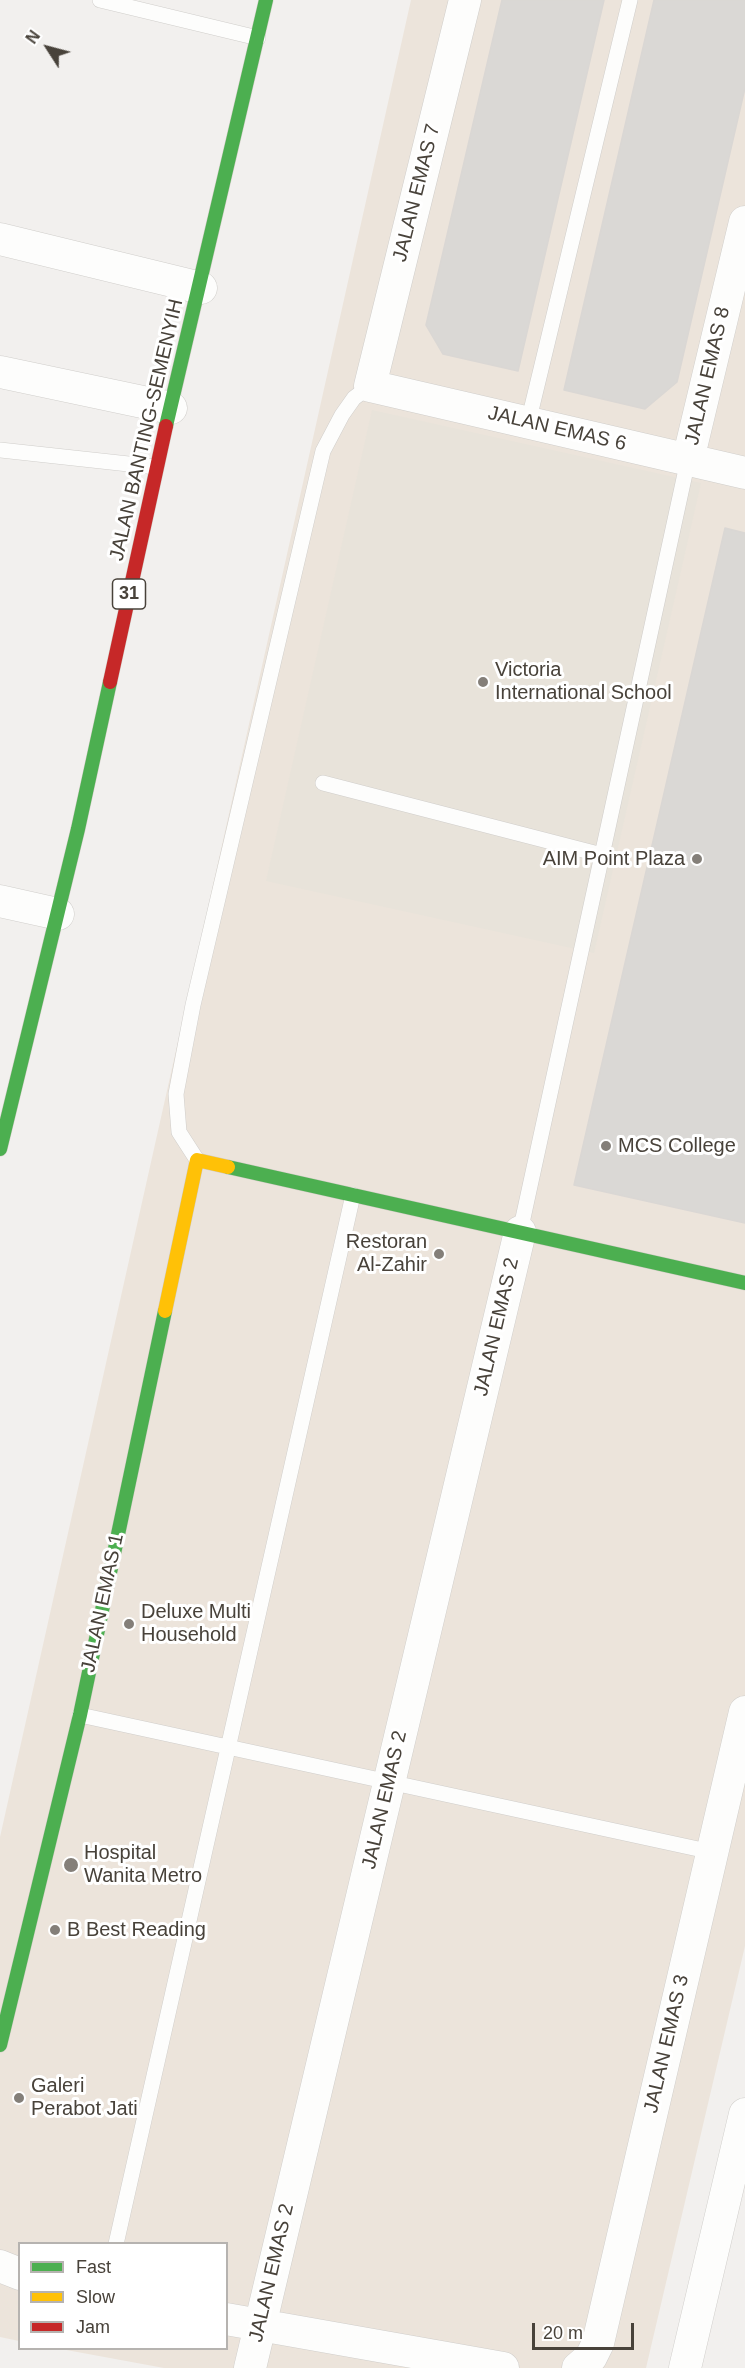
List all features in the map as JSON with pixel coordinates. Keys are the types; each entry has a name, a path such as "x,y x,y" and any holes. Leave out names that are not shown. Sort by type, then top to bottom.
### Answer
{"street":[{"name":"JALAN BANTING-SEMENYIH","path":"0,1149 58,914 156,467 201,288 266,0"},
{"name":"JALAN EMAS 7","path":"370,386 465,0"},
{"name":"JALAN EMAS 8","path":"688,460 745,222"},
{"path":"0,239 201,288"},
{"path":"0,372 171,408"},
{"name":"JALAN EMAS 6","path":"370,386 745,473"},
{"path":"0,900 58,914"},
{"path":"198,1160 745,1283"},
{"name":"JALAN EMAS 1","path":"0,2045 80,1715 198,1160"},
{"name":"JALAN EMAS 2","path":"250,2368 520,1232"},
{"name":"JALAN EMAS 3","path":"578,2368 591,2357 598,2343 745,1712"},
{"path":"685,2368 745,2115"},
{"path":"0,2266 18,2273"},
{"path":"228,2319 503,2368"}],"lane":[{"path":"100,0 258,38"},
{"path":"528,423 630,0"},
{"path":"198,1160 179,1132 176,1094 193,1005 324,451 342,415 354,398 370,386"},
{"path":"0,450 156,467"},
{"path":"520,1232 688,460"},
{"path":"323,783 602,855"},
{"path":"116,2242 353,1195"},
{"path":"80,1715 388,1784 712,1852"}],"shaded area":[{"path":"411,0 745,0 745,1946 646,2368 164,2368 66,2350 228,2350 228,2242 18,2242 18,2341 0,2337 0,1837"},
{"name":"Victoria International School","path":"372,410 701,483 594,953 266,881"}],"building":[{"path":"502,0 604,0 518,371 443,354 426,325"},
{"path":"654,0 745,0 745,88 677,382 645,409 564,390"},
{"name":"AIM Point Plaza","path":"725,528 745,533 745,1223 574,1185"}],"traffic: fast":[{"path":"166,426 266,0"},
{"path":"0,1149 78,829 110,682"},
{"path":"228,1167 745,1283"},
{"path":"0,2045 80,1715 165,1311"}],"traffic: slow":[{"path":"165,1311 197,1160 228,1167"}],"traffic: jam":[{"path":"110,682 166,426"}],"place":[{"name":"Victoria International School","path":"483,682"},
{"name":"AIM Point Plaza","path":"697,859"},
{"name":"MCS College","path":"606,1146"},
{"name":"Restoran Al-Zahir","path":"439,1254"},
{"name":"Deluxe Multi Household","path":"129,1624"},
{"name":"Hospital Wanita Metro","path":"71,1865"},
{"name":"B Best Reading","path":"55,1930"},
{"name":"Galeri Perabot Jati","path":"19,2098"}]}
